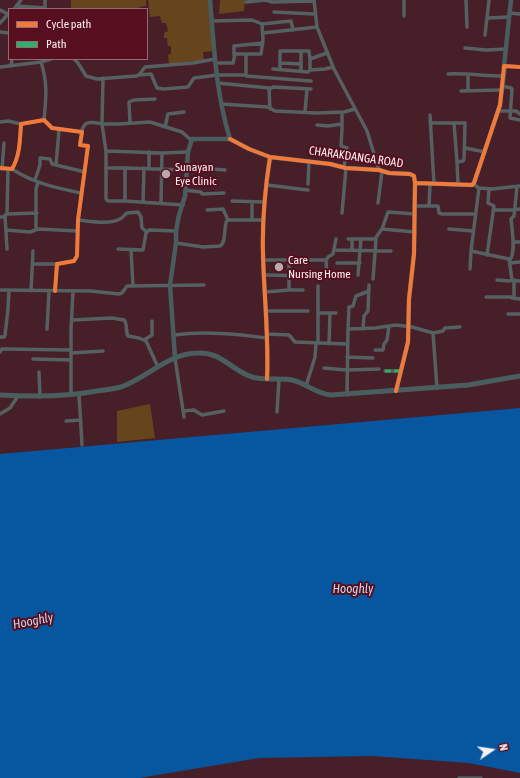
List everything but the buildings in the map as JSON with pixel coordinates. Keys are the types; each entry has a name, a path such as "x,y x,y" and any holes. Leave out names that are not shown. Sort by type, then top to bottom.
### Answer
{"main road":[{"path":"0,395 40,397 79,394 121,387 135,381 175,358 193,353 206,353 222,358 246,375 267,379 295,381 325,395 346,395 468,385 520,376"}],"street":[{"path":"16,7 21,0"},
{"path":"16,7 45,8 45,0"},
{"path":"191,140 196,138 230,139 221,104 215,61 210,0"},
{"path":"404,0 404,16"},
{"path":"466,0 467,27"},
{"path":"485,35 488,0"},
{"path":"473,184 498,111 505,66 511,0"},
{"path":"246,2 314,1 314,14 317,27 327,53 367,131 380,171 378,204"},
{"path":"0,10 8,14 0,24"},
{"path":"274,12 314,14"},
{"path":"487,18 520,14"},
{"path":"212,21 252,20 262,24 291,21 293,30"},
{"path":"234,55 261,54 263,43 262,24"},
{"path":"263,33 317,27"},
{"path":"139,75 145,67 215,61 233,63 234,46 263,43"},
{"path":"465,48 484,50 506,49"},
{"path":"280,70 280,51 309,51 310,70"},
{"path":"301,51 301,71"},
{"path":"310,59 327,53"},
{"path":"245,75 246,54"},
{"path":"12,60 12,66"},
{"path":"0,67 43,60 46,79 44,120 48,125 59,130 82,132"},
{"path":"75,60 86,76 92,78 151,74 157,88 164,89 188,87 194,78 217,75 245,75 311,81"},
{"path":"280,63 301,64"},
{"path":"505,66 520,67"},
{"path":"273,69 308,72 310,70 333,67"},
{"path":"448,74 503,76"},
{"path":"468,75 468,91"},
{"path":"102,78 102,124 106,151 106,199 108,201 182,205"},
{"path":"218,83 270,89 273,87 309,89 305,112"},
{"path":"461,91 511,88 510,118 520,120"},
{"path":"270,89 270,109"},
{"path":"130,123 129,102 134,100 155,99"},
{"path":"221,104 270,109 275,111 342,112 355,109"},
{"path":"498,111 516,111 520,114"},
{"path":"165,127 168,114 184,112"},
{"path":"342,112 341,146 347,148 342,214"},
{"path":"429,206 432,184 430,114"},
{"path":"0,122 8,121 20,124 44,120"},
{"path":"33,264 57,264 74,261 76,258 78,250 78,220 88,146 80,145 83,126 86,123 119,124 150,122 182,132 191,140"},
{"path":"430,123 465,123 464,160 458,162"},
{"path":"454,123 458,162 458,185"},
{"path":"6,249 6,215 10,169 16,164 19,150 20,124"},
{"path":"317,125 328,126 342,124"},
{"path":"56,165 59,130"},
{"name":"CHARAKDANGA ROAD","path":"230,139 270,157 309,161 345,168 410,174 414,176 415,183"},
{"path":"184,416 175,358 170,285 176,243 176,231 185,190 188,152 191,140"},
{"path":"4,143 1,168 10,169 21,175 54,187 81,193"},
{"path":"465,148 485,152"},
{"path":"106,151 162,153 188,152"},
{"path":"148,168 149,152"},
{"path":"161,203 162,153"},
{"path":"267,379 267,336 263,260 264,202 270,157"},
{"path":"36,229 36,181 40,158 50,159 52,164 85,172"},
{"path":"308,184 309,161"},
{"path":"106,168 187,168 225,170"},
{"path":"125,201 126,168"},
{"path":"143,202 144,168"},
{"path":"396,391 407,346 409,299 414,254 415,183 458,185 473,184 478,188 490,189 518,186 514,217 511,219 513,242 510,262 514,296 512,298"},
{"path":"267,185 308,190"},
{"path":"470,269 478,188"},
{"path":"487,255 493,210 493,205 488,203 490,189"},
{"path":"185,190 201,192 202,194 224,193"},
{"path":"232,201 264,202"},
{"path":"252,202 252,220"},
{"path":"415,206 438,206 440,214 475,214"},
{"path":"208,210 224,209 228,220"},
{"path":"493,210 520,209"},
{"path":"78,220 96,222 111,221 122,218 127,213 138,212 141,217 142,228 147,232"},
{"path":"373,279 376,239 382,229 388,212 415,214"},
{"path":"0,218 6,215 37,214"},
{"path":"228,220 264,220"},
{"path":"176,243 203,247 220,246 223,244 225,224 228,220"},
{"path":"6,230 27,232 36,229 77,231"},
{"path":"382,229 414,232"},
{"path":"449,229 473,231"},
{"path":"147,232 151,230 176,231"},
{"path":"118,249 143,250 147,232"},
{"path":"327,278 326,261 328,257 334,254 336,239"},
{"path":"348,239 376,239"},
{"path":"352,239 352,250"},
{"path":"358,275 361,239"},
{"path":"513,242 520,242"},
{"path":"31,291 33,250"},
{"path":"131,250 133,286"},
{"path":"334,250 390,251"},
{"path":"471,251 508,258 510,262"},
{"path":"263,260 326,261"},
{"path":"288,260 289,290"},
{"path":"510,262 520,262"},
{"path":"337,263 360,263"},
{"path":"55,291 57,264"},
{"path":"264,276 311,276"},
{"path":"497,280 520,281"},
{"path":"363,329 364,316 368,311 369,284"},
{"path":"0,290 109,292 119,294 122,293 127,286 204,285"},
{"path":"306,386 315,357 317,344 318,286"},
{"path":"0,338 4,337 5,335 9,290"},
{"path":"265,292 303,290"},
{"path":"47,329 49,291"},
{"path":"71,394 73,291"},
{"path":"346,395 349,307 353,306 356,297 369,292"},
{"path":"486,297 520,299"},
{"path":"266,310 308,311"},
{"path":"318,313 336,313"},
{"path":"329,344 330,313"},
{"path":"508,314 520,314"},
{"path":"72,320 112,318 124,320 128,336 144,340 149,346 158,367"},
{"path":"144,340 152,334 152,321"},
{"path":"375,350 383,350 388,326"},
{"path":"348,329 408,326 433,333 443,331 444,328 460,327"},
{"path":"174,335 212,332 267,336 289,335 295,342 348,344"},
{"path":"433,333 437,388"},
{"path":"0,352 2,349 103,351"},
{"path":"347,357 373,358"},
{"path":"33,359 71,360"},
{"path":"324,368 346,370 379,369"},
{"path":"385,371 401,371"},
{"path":"39,372 40,397"},
{"path":"277,412 279,379"},
{"path":"79,394 82,445"},
{"path":"0,414 10,408 18,396"},
{"path":"183,411 194,410 202,415 224,411"},
{"path":"66,421 81,420"},
{"path":"459,778 481,778"}],"shaded area":[{"path":"71,0 146,0 146,6 139,8 71,8"},
{"path":"148,0 210,0 213,51 203,52 204,60 169,64 168,55 171,54 171,46 168,46 167,38 164,38 164,33 168,31 166,23 162,23 160,16 150,17"},
{"path":"220,0 245,0 244,11 219,14"},
{"path":"150,404 155,438 117,442 117,411"}],"water":[{"name":"Hooghly","path":"520,408 520,773 469,763 372,756 259,758 139,778 0,778 0,454"}],"marked path":[{"path":"385,371 401,371"}],"cycle path":[{"path":"230,139 249,149 270,157 330,164 346,168 410,174 414,176 415,183 472,185 474,183 500,105 504,66 520,67"},
{"path":"0,168 12,169 15,164 19,147 21,124 44,120 52,128 82,132 80,145 88,146 78,220 77,256 74,261 57,264 55,291"},
{"path":"267,379 263,229 265,193 270,157"},
{"path":"396,391 408,342 409,299 414,254 415,183"}],"place":[{"name":"Sunayan Eye Clinic","path":"166,174"},
{"name":"Care Nursing Home","path":"279,267"}]}
